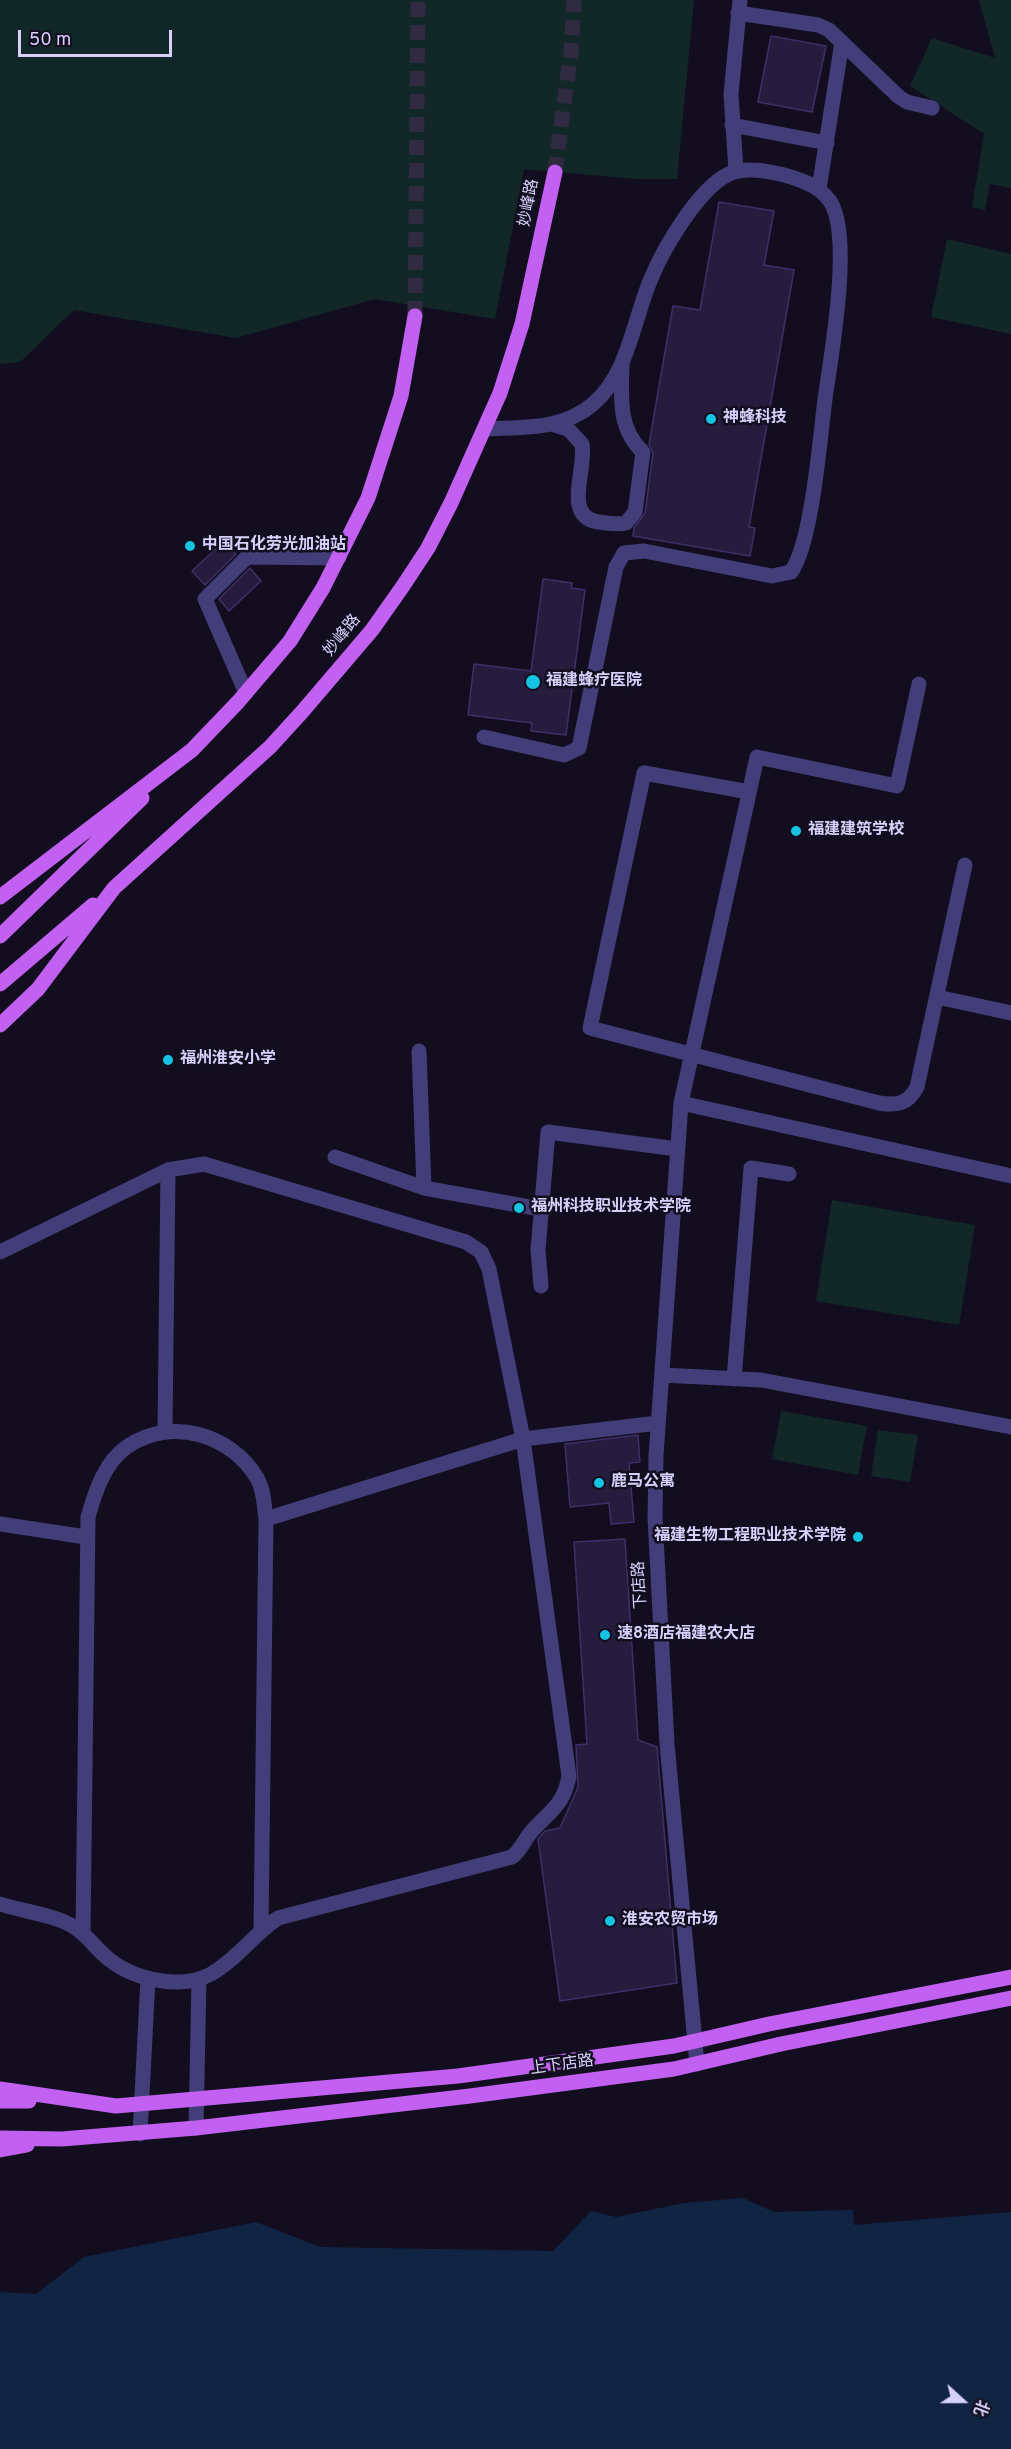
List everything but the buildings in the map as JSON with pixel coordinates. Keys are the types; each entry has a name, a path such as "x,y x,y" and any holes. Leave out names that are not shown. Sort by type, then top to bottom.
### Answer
{"main road":[{"name":"妙峰路","path":"0,1025 38,989 114,888 270,747 372,630 428,548 485,429 522,324 555,172"},
{"path":"0,936 192,750 246,693 306,618 368,498 392,429 408,363 415,316"},
{"path":"0,897 192,750"},
{"path":"5,980 114,888"},
{"name":"上下店路","path":"77,2101 116,2106 458,2076 694,2042 770,2024 1011,1977"},
{"name":"上下店路","path":"62,2139 140,2134 459,2098 697,2064 781,2044 1011,1998"},
{"path":"0,2089 77,2101"},
{"path":"0,2101 77,2101"},
{"path":"0,2130 62,2139"},
{"path":"0,2138 62,2139"},
{"path":"0,2150 62,2139"}],"street":[{"path":"736,171 732,125 732,66 739,6 818,25 829,30 899,97 907,102 932,108"},
{"path":"819,189 842,42"},
{"path":"732,125 826,142"},
{"path":"484,737 564,755 579,748 616,567 624,553 644,551 772,576 791,572 798,563 805,539 826,393 840,264 836,219 831,202 819,189 794,178 752,171 736,171 723,176 707,192 670,242 649,283 622,362 606,390 594,403 578,415 555,424 485,429"},
{"path":"555,424 568,429 582,444 583,473 577,499 582,514 588,520 598,522 618,524 626,522 634,512 644,452 627,435 622,404 622,362"},
{"path":"246,693 205,600 247,557 339,558"},
{"name":"下店路","path":"697,2064 667,1744 655,1518 658,1423 681,1103 757,758 897,786 919,684"},
{"path":"749,792 644,773 590,1028 894,1106 912,1097 917,1087 965,865"},
{"path":"936,997 1011,1013"},
{"path":"420,1051 424,1188"},
{"path":"681,1103 1011,1176"},
{"path":"541,1286 538,1250 548,1132 677,1149"},
{"path":"335,1157 424,1188 541,1209"},
{"path":"0,1252 168,1170 204,1164 466,1242 482,1252 489,1269 523,1439 567,1745 569,1776 554,1811 530,1833 522,1850 502,1862 278,1918 261,1929 213,1973 199,1979 165,1982 148,1978 117,1965 83,1934 61,1920 0,1904"},
{"path":"734,1379 751,1168 789,1174"},
{"path":"165,1430 168,1170"},
{"path":"662,1375 761,1380 1011,1427"},
{"path":"266,1519 523,1439 658,1423"},
{"path":"83,1934 86,1537 94,1495 113,1462 127,1446 165,1430 185,1431 208,1438 228,1448 246,1463 258,1480 266,1519 261,1929"},
{"path":"0,1524 86,1537"},
{"path":"140,2134 148,1978"},
{"path":"196,2128 199,1979"}],"green space":[{"path":"0,0 694,0 677,179 637,179 524,169 495,319 375,299 236,338 74,310 20,362 0,364"},
{"path":"979,0 1011,0 1011,188 990,184 985,210 972,207 984,134 910,86 932,38 995,58"},
{"path":"947,239 1011,254 1011,334 931,317"},
{"path":"832,1200 975,1225 959,1325 816,1301"},
{"path":"781,1411 867,1426 858,1475 772,1459"},
{"path":"878,1430 918,1435 910,1482 871,1476"}],"water":[{"path":"743,2198 774,2212 853,2210 854,2225 1011,2212 1011,2449 0,2449 0,2292 36,2294 84,2257 256,2222 320,2247 553,2251 591,2211 616,2217 684,2203"}],"tunnel":[{"path":"415,316 418,0"},
{"path":"555,172 571,51 574,0"}],"place":[{"name":"神蜂科技","path":"711,419"},
{"name":"中国石化劳光加油站","path":"190,546"},
{"name":"福建蜂疗医院","path":"533,682"},
{"name":"福建建筑学校","path":"796,831"},
{"name":"福州淮安小学","path":"168,1060"},
{"name":"福州科技职业技术学院","path":"519,1208"},
{"name":"鹿马公寓","path":"599,1483"},
{"name":"福建生物工程职业技术学院","path":"858,1537"},
{"name":"速8酒店福建农大店","path":"605,1635"},
{"name":"淮安农贸市场","path":"610,1921"}]}
